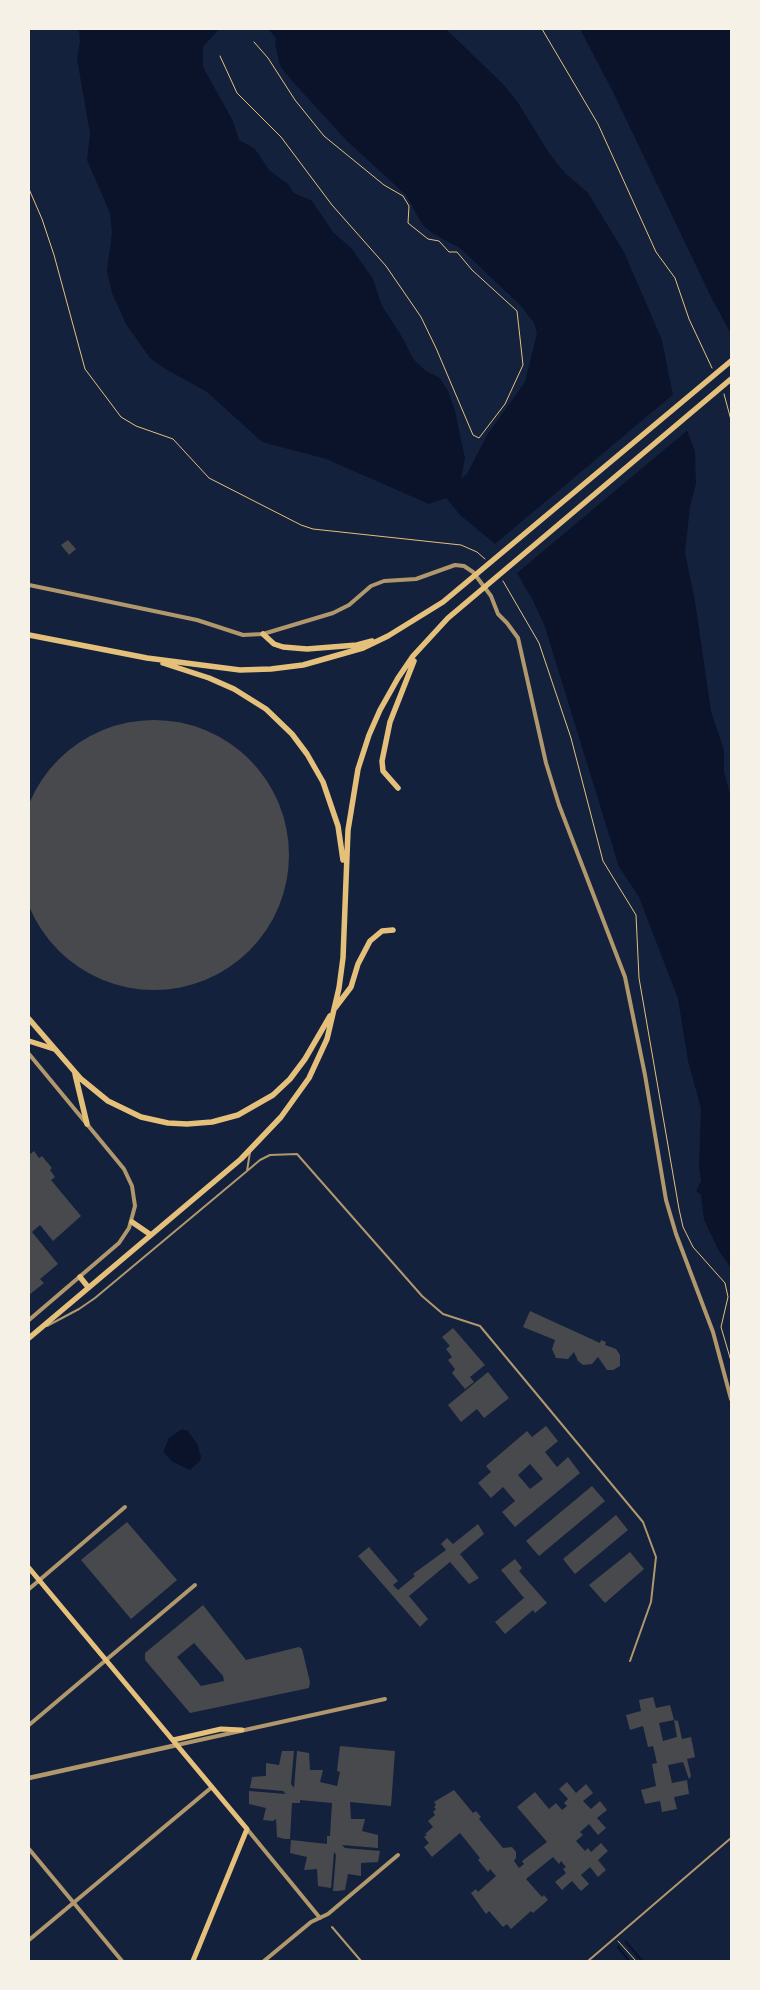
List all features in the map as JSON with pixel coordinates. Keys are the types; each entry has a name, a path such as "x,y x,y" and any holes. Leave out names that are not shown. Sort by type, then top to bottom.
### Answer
{"main road":[{"path":"29,636 204,667 271,669 334,658 363,648 417,619 464,585 731,361"},
{"path":"29,1338 250,1150 290,1106 320,1056 334,1010 343,958 345,872 353,794 369,735 398,678 428,638 474,596 731,379"},
{"path":"263,634 274,644 307,649 357,645 388,636"},
{"path":"398,788 383,771 382,761 390,722 402,687 428,638"},
{"path":"147,658 209,678 234,689 266,710 292,734 316,768 328,795 338,826 345,872"},
{"path":"29,1019 31,1026 74,1072 92,1089 117,1107 159,1121 204,1123 228,1118 256,1107 285,1085 351,987 358,964 370,941 382,931 393,930"},
{"path":"29,1041 54,1049"},
{"path":"74,1072 86,1124"},
{"path":"132,1222 151,1235"},
{"path":"80,1277 88,1287"},
{"path":"29,1568 247,1829 192,1961"},
{"path":"174,1742 221,1729 242,1730"}],"street":[{"path":"29,585 198,620 243,635 263,634 333,613 349,605 372,586 384,581 416,578 455,565 464,566 473,572 491,596 498,614 508,623 518,638 546,763 559,806 625,977 645,1075 666,1200 676,1234 713,1332 731,1399"},
{"path":"29,1054 130,1180 135,1199 132,1222 127,1233 116,1247 29,1320"},
{"path":"29,1588 125,1507"},
{"path":"29,1725 195,1585"},
{"path":"242,1730 385,1699"},
{"path":"29,1778 174,1742"},
{"path":"29,1940 212,1787"},
{"path":"247,1829 320,1918"},
{"path":"29,1849 122,1961"},
{"path":"264,1961 310,1922 328,1914 398,1855"}],"lane":[{"path":"246,1171 250,1150"},
{"path":"36,1332 79,1309 94,1298 260,1160 270,1155 297,1154 422,1296 443,1314 480,1326 643,1522 656,1557 650,1602 630,1661"},
{"path":"588,1961 731,1838"},
{"path":"332,1927 361,1961"}],"path":[{"path":"542,29 598,124 656,252 675,278 689,319 714,371"},
{"path":"220,56 237,93 280,137 332,206 386,266 421,317 476,439 505,404 523,365 517,311 488,282 464,262 457,252 449,252 442,242 428,239 408,223 409,206 401,194 384,185 324,136 295,100 268,58 254,42"},
{"path":"29,188 54,255 85,368 106,400 121,416 136,426 173,439 209,478 301,525 313,529 461,545 477,552 488,562"},
{"path":"724,393 731,420"},
{"path":"502,580 539,643 571,738 603,861 636,916 639,978 679,1209 683,1227 693,1247 725,1283 728,1297 721,1327 731,1362"},
{"path":"616,1938 636,1961"}],"water":[{"path":"79,29 219,29 203,47 203,67 233,121 239,140 255,149 269,170 288,184 294,193 312,201 333,232 352,249 373,279 382,306 401,335 414,360 426,371 440,378 448,391 455,411 465,458 461,479 467,474 487,435 525,382 537,333 534,323 521,306 460,248 432,233 422,224 406,195 347,141 293,82 280,66 275,44 276,38 268,29 446,29 503,84 517,101 549,153 565,173 588,193 624,252 662,340 673,395 695,451 696,484 690,506 685,553 695,601 711,711 724,750 724,771 731,798 731,1268 719,1251 704,1220 701,1195 696,1191 701,1181 699,1166 701,1109 688,1061 678,999 639,897 619,867 544,624 532,599 517,573 495,544 460,515 446,498 429,504 326,459 262,442 207,392 162,367 150,358 126,324 112,293 107,271 112,233 110,213 87,160 90,133 77,59 80,42"},
{"path":"580,29 731,29 731,334 711,297 613,92"},
{"path":"182,1429 188,1431 197,1444 201,1456 200,1461 190,1470 173,1462 163,1452 169,1438"}],"pier":[{"path":"675,393 690,428 517,573 495,544"}],"building":[{"path":"68,540 76,549 69,555 61,545"},
{"path":"154,720 180,723 206,730 240,751 258,769 279,803 286,829 289,855 286,881 279,907 258,941 240,959 206,980 180,987 154,990 128,987 102,980 68,959 50,941 29,907 22,881 19,855 22,829 29,803 50,769 68,751 102,730 128,723"},
{"path":"34,1151 39,1158 42,1156 52,1168 50,1170 55,1177 51,1180 81,1216 53,1241 40,1225 32,1232 58,1264 40,1279 44,1283 29,1295 29,1155"},
{"path":"530,1311 600,1343 601,1340 606,1342 605,1345 616,1349 620,1355 620,1366 613,1370 607,1370 598,1357 592,1364 583,1365 578,1361 574,1352 568,1359 556,1358 552,1349 555,1340 523,1327"},
{"path":"453,1328 485,1365 470,1377 474,1382 465,1389 452,1373 455,1369 448,1360 452,1357 446,1349 450,1346 442,1337"},
{"path":"488,1372 509,1398 484,1418 477,1409 461,1422 448,1405"},
{"path":"546,1426 558,1441 545,1452 557,1467 568,1457 580,1473 515,1527 502,1512 515,1501 503,1487 491,1498 478,1483 491,1472 486,1466 527,1431 532,1437","holes":["530,1464 543,1479 530,1489 518,1475"]},
{"path":"592,1486 605,1501 539,1556 526,1541"},
{"path":"616,1515 628,1530 575,1574 563,1559"},
{"path":"127,1522 177,1580 131,1619 81,1560"},
{"path":"478,1524 484,1534 460,1554 479,1578 469,1584 450,1562 409,1596 428,1619 420,1627 358,1556 369,1547 398,1581 393,1585 398,1590 415,1576 413,1574 446,1550 441,1544 447,1538 453,1544"},
{"path":"630,1552 644,1569 605,1603 589,1585"},
{"path":"515,1559 522,1568 519,1571 547,1603 535,1613 533,1610 505,1634 495,1622 524,1598 501,1570"},
{"path":"203,1605 246,1660 299,1647 302,1649 310,1682 309,1688 190,1713 145,1660 145,1653","holes":["194,1643 223,1676 224,1681 201,1686 177,1657"]},
{"path":"653,1697 656,1708 670,1705 674,1720 678,1721 682,1739 691,1737 695,1757 687,1759 691,1776 689,1779 683,1762 668,1765 672,1783 687,1780 689,1794 674,1797 677,1809 662,1812 660,1801 645,1804 641,1790 656,1786 652,1764 657,1763 653,1746 648,1747 643,1726 630,1730 626,1715 641,1711 639,1700","holes":["674,1720 677,1737 663,1741 659,1723"]},
{"path":"340,1746 395,1751 391,1806 350,1802 351,1819 365,1819 362,1831 378,1835 378,1848 342,1845 345,1848 380,1851 378,1862 361,1863 361,1876 348,1874 345,1890 333,1891 336,1855 334,1852 331,1888 318,1886 317,1869 304,1870 307,1857 290,1853 291,1840 327,1844 327,1836 330,1836 332,1803 300,1800 300,1803 292,1803 290,1839 285,1839 277,1837 276,1819 273,1821 263,1820 266,1808 249,1804 249,1791 286,1794 283,1791 250,1788 252,1777 266,1776 266,1763 279,1765 282,1751 294,1751 291,1784 294,1788 297,1751 309,1753 310,1770 323,1770 320,1782 337,1786 340,1772 337,1771"},
{"path":"567,1782 576,1793 586,1784 593,1793 583,1801 591,1809 600,1801 607,1810 597,1818 606,1828 598,1835 589,1824 580,1832 583,1835 576,1841 585,1851 588,1848 591,1852 601,1843 608,1851 598,1860 606,1870 598,1877 590,1867 581,1875 589,1884 581,1891 572,1881 562,1890 555,1882 566,1873 563,1869 566,1867 561,1861 559,1864 553,1857 526,1879 542,1897 544,1895 548,1900 533,1913 531,1911 511,1929 507,1924 503,1927 489,1911 486,1914 471,1893 476,1889 478,1892 496,1876 490,1869 488,1872 478,1860 480,1858 460,1833 432,1857 424,1847 429,1843 424,1837 427,1835 425,1834 433,1827 428,1821 435,1815 433,1812 436,1809 434,1807 436,1805 434,1802 454,1790 473,1813 476,1811 481,1817 479,1819 503,1848 512,1847 516,1852 514,1861 519,1868 524,1864 522,1861 547,1842 517,1807 535,1792 549,1809 556,1803 562,1810 567,1806 564,1803 568,1799 559,1789"}],"waterway":[{"path":"626,1942 642,1961"},
{"path":"618,1947 629,1961"}]}
